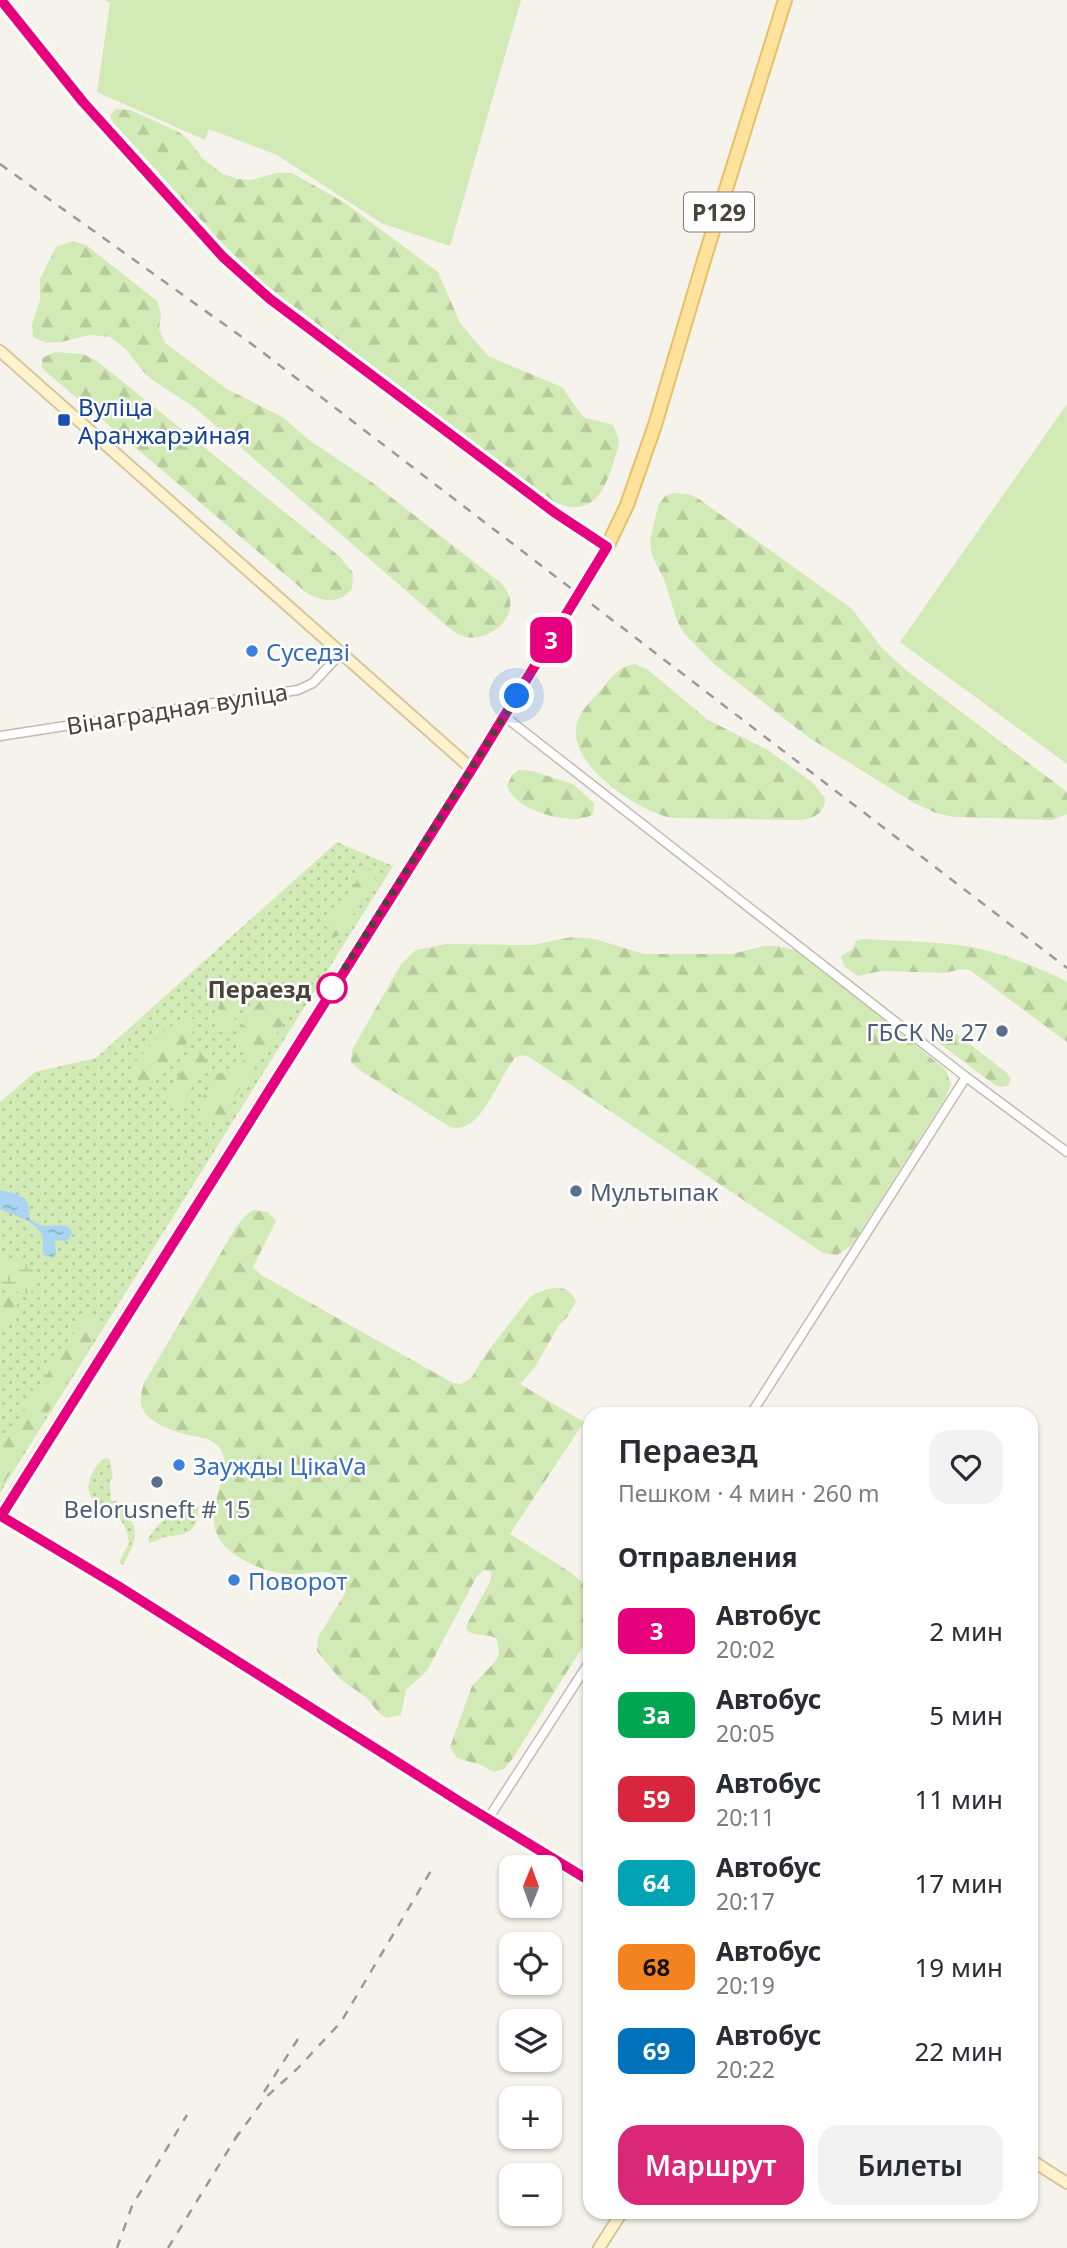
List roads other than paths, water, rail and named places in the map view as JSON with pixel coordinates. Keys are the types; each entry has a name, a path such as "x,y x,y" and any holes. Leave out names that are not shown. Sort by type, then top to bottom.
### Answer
{"main road":[{"name":"Р129","path":"1,1516 472,769 607,547 626,505 655,425 785,0"}],"street":[{"path":"1,0 83,102 230,264 270,299 554,512 607,547"},
{"path":"0,351 472,769"},
{"path":"0,364 12,360"},
{"name":"Вінаградная вуліца","path":"0,736 298,690 313,684 341,653"},
{"path":"504,716 966,1077 1067,1152"},
{"path":"755,1407 966,1077"},
{"path":"1,1516 118,1586 583,1877"},
{"path":"488,1819 583,1672"},
{"path":"1038,2164 1067,2183"},
{"path":"599,2248 618,2219"}],"water":[{"path":"0,1190 22,1197 29,1205 29,1218 40,1225 69,1227 72,1232 70,1238 65,1241 55,1240 56,1254 52,1257 45,1256 41,1233 32,1223 0,1209"}],"railway":[{"path":"0,164 253,345 1067,968"},
{"path":"235,2139 265,2098 297,2069 341,2022 432,1869"},
{"path":"264,2092 298,2039"},
{"path":"117,2248 132,2206 187,2115"},
{"path":"168,2248 240,2131"}],"place":[{"name":"Вуліца Аранжарэйная","path":"64,420"},
{"name":"Суседзі","path":"252,651"},
{"name":"Пераезд","path":"332,988"},
{"name":"ГБСК № 27","path":"1002,1031"},
{"name":"Мультыпак","path":"576,1191"},
{"name":"Заужды ЦікаVа","path":"179,1465"},
{"name":"Belorusneft # 15","path":"157,1482"},
{"name":"Поворот","path":"234,1580"}]}
